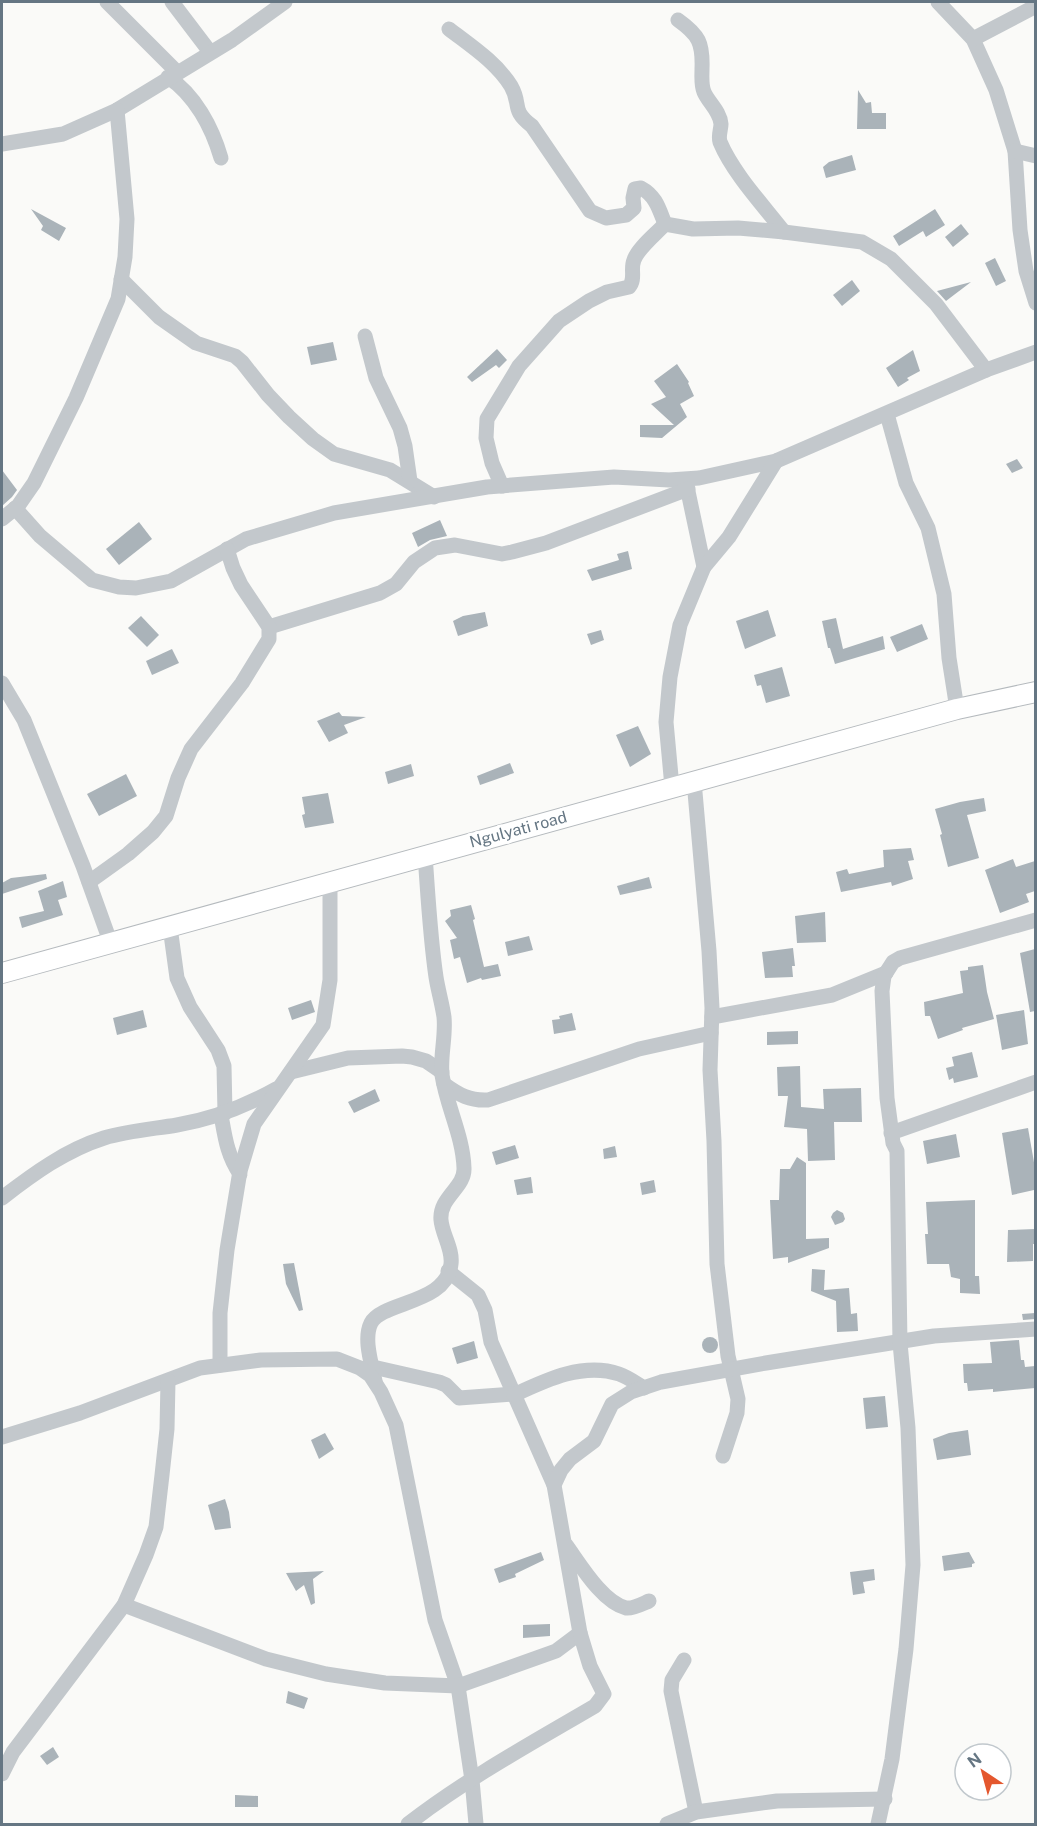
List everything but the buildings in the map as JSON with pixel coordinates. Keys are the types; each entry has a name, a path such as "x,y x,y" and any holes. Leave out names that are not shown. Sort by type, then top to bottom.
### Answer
{"main road":[{"name":"Ngulyati road","path":"2,973 694,780 957,709 1035,692"}],"street":[{"path":"107,2 173,74 197,105 217,144 221,158"},
{"path":"172,2 210,52"},
{"path":"2,144 63,134 117,110 257,23 285,2"},
{"path":"938,2 974,39 996,90 1015,151 1026,271 1035,303"},
{"path":"974,39 1035,6"},
{"path":"678,20 693,31 701,44 701,82 704,94 711,101 721,124 720,141 744,181 784,232"},
{"path":"449,29 496,67 512,88 519,116 532,126 590,211 606,218 626,214 634,208 635,189 641,188 655,199 665,224"},
{"path":"2,519 15,508 34,483 76,399 118,299 125,257 127,219 117,110"},
{"path":"1015,151 1035,156"},
{"path":"665,224 693,230 738,228 862,242 891,259 936,304 986,370"},
{"path":"502,486 486,438 487,419 519,366 560,321 607,292 629,287 632,283 633,262 639,250 665,224"},
{"path":"121,279 159,316 196,343 234,356 242,362 289,417 334,454 390,470 434,497"},
{"path":"365,336 376,378 400,428 410,481"},
{"path":"269,627 380,593 396,584 414,562 435,548 455,545 502,554 556,539 699,478 776,461 986,370 1035,352"},
{"path":"887,414 906,483 928,528 942,583 957,709"},
{"path":"672,787 666,722 670,677 680,625 704,567 729,537 776,461"},
{"path":"15,508 40,536 92,580 119,587 136,588 171,580 246,539 334,513 502,486 614,477 686,484"},
{"path":"686,484 704,567"},
{"path":"89,882 136,847 166,816 178,778 191,749 242,682 269,639 269,627 241,585 227,549"},
{"path":"2,683 24,720 89,882 111,944"},
{"path":"694,780 709,951 710,1070 717,1264 724,1332 738,1399 737,1413 723,1456"},
{"path":"375,1383 368,1340 371,1322 379,1314 420,1299 446,1278 451,1264 441,1221 442,1205 457,1186 464,1172 463,1151 443,1078 444,1017 436,977 425,855"},
{"path":"220,1365 221,1303 227,1250 240,1174 254,1124 323,1025 330,980 330,881"},
{"path":"711,1017 832,995 886,973 900,958 1035,920"},
{"path":"170,927 177,978 190,1007 218,1050 224,1066 223,1114 226,1147 240,1174"},
{"path":"878,1824 892,1759 906,1648 913,1565 908,1428 900,1342 897,1151 892,1143 883,1023 882,991 886,973"},
{"path":"291,1072 348,1058 412,1057 426,1061 459,1095 474,1100 488,1100 639,1049 711,1033"},
{"path":"891,1133 1035,1082"},
{"path":"2,1198 34,1173 71,1152 104,1138 133,1131 178,1125 223,1114 246,1106 280,1087"},
{"path":"408,1824 428,1808 472,1780 595,1706 603,1697 603,1691 590,1666 580,1633 554,1485 491,1342 478,1295 448,1271"},
{"path":"554,1485 561,1470 570,1459 594,1441 612,1404 631,1392 661,1382 958,1333 1035,1329"},
{"path":"2,1437 80,1413 200,1368 261,1360 337,1359 360,1368 370,1375 396,1425 435,1620 458,1686 476,1824"},
{"path":"373,1367 439,1382 446,1385 459,1398 514,1395 561,1376 586,1369 603,1369 622,1375 644,1388"},
{"path":"2,1774 13,1752 124,1605 146,1555 156,1527 167,1429 168,1381"},
{"path":"564,1543 591,1579 609,1598 627,1608 649,1601"},
{"path":"124,1605 266,1659 316,1672 386,1683 458,1686 556,1651 580,1633"},
{"path":"684,1660 672,1680 671,1691 696,1812"},
{"path":"667,1824 696,1812 777,1801 885,1799"}]}
